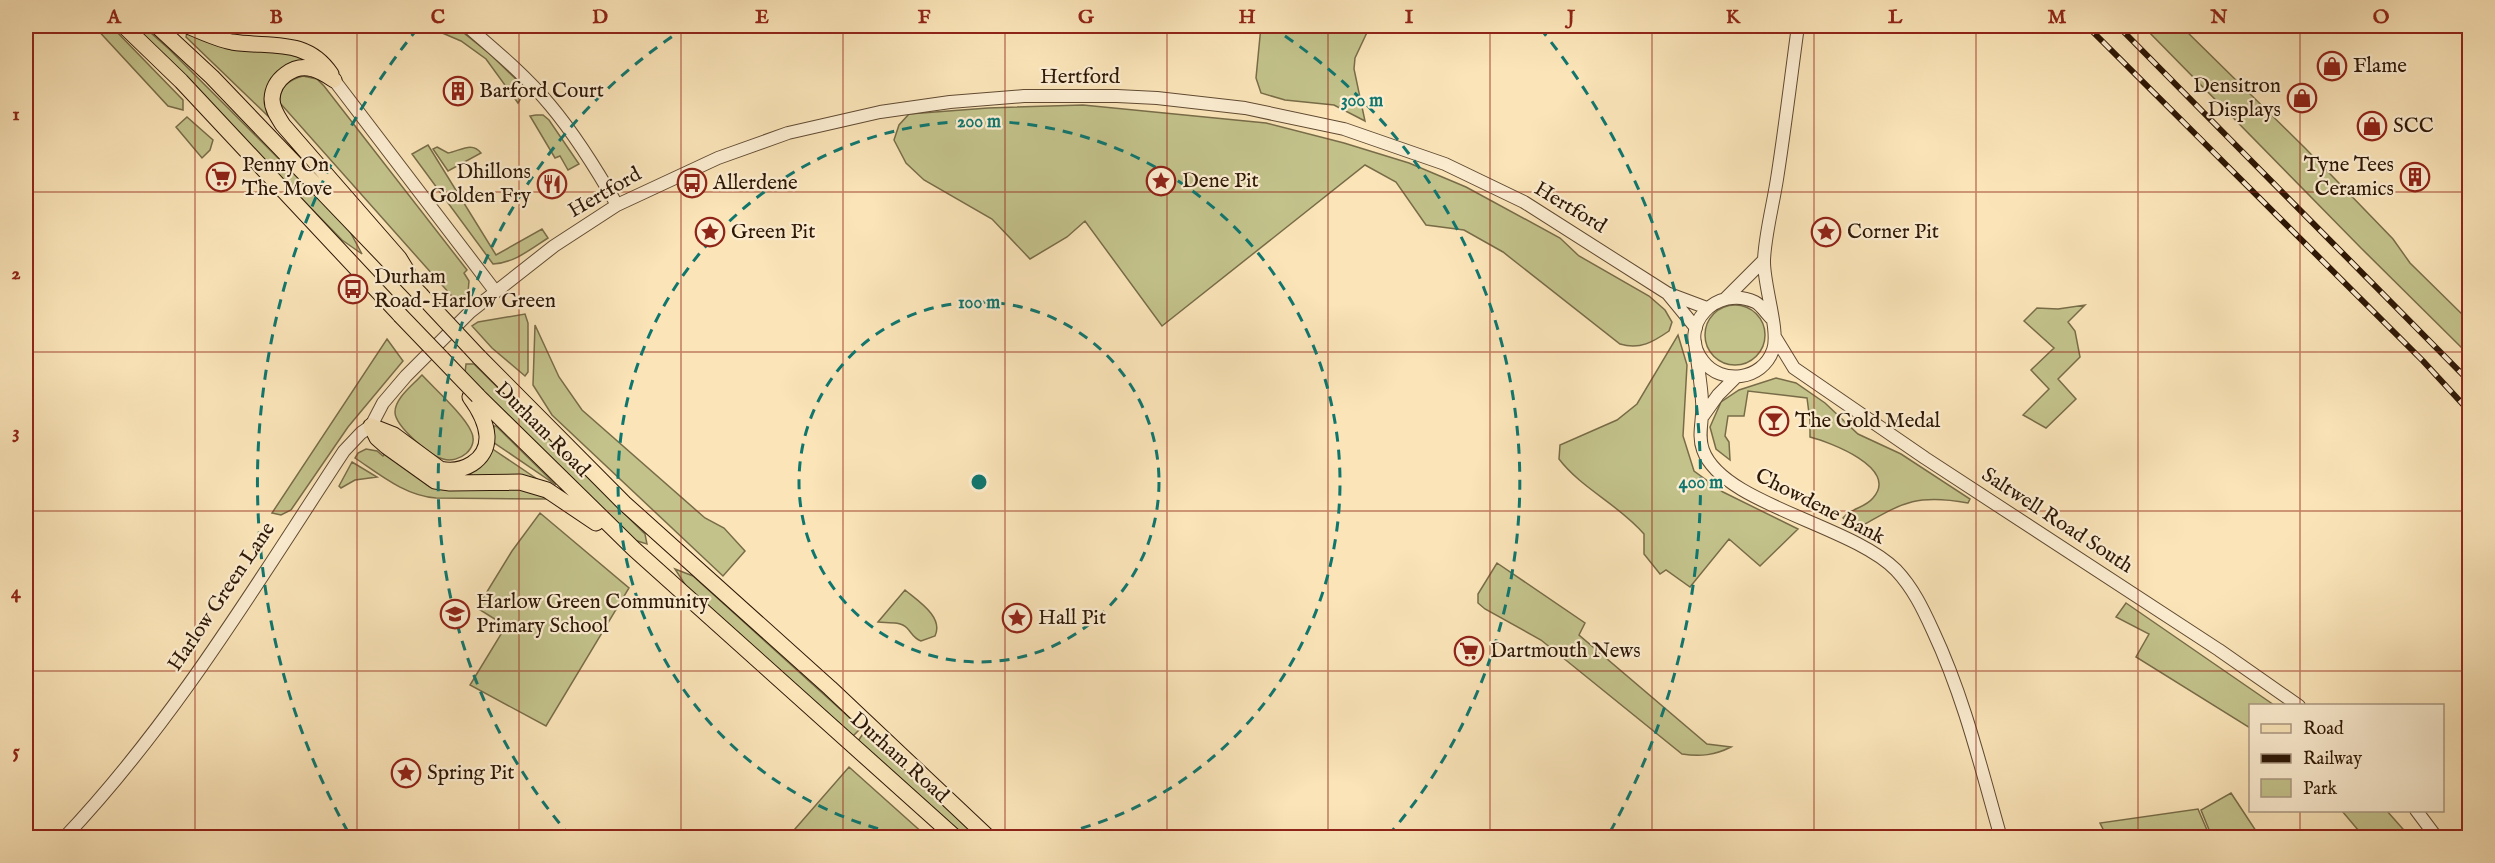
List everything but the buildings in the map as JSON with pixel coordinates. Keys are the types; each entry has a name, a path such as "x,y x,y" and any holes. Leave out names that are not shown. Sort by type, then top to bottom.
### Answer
{"main road":[{"name":"Durham Road","path":"124,26 189,89 441,358 476,399 634,549 956,837"},
{"name":"Durham Road","path":"157,26 220,85 490,369 624,503 830,688 989,837"},
{"path":"188,26 223,40 300,49 319,59 334,80"},
{"path":"334,80 312,68 287,73 273,92 274,110 283,125 399,258 421,295"},
{"path":"371,426 394,435 433,466 448,471 456,470 478,459 487,441 485,426 476,399"},
{"path":"371,426 377,438 386,446 435,481 450,483 520,482 547,490 634,549"}],"street":[{"path":"467,26 502,56 550,105 578,141 617,205"},
{"path":"1764,260 1726,297 1707,308 1696,328 1695,342 1702,360 1713,370 1725,376 1736,377 1756,371 1766,363 1773,351 1775,337 1764,260 1798,26"},
{"path":"334,80 495,291"},
{"name":"Hertford","path":"406,376 470,312 554,246 617,205 676,176 745,147 788,133 880,112 950,102 1024,96 1157,98 1245,108 1361,134 1445,164 1524,202 1667,293 1707,308"},
{"name":"Hertford","path":"1667,293 1696,328"},
{"path":"1726,297 1739,297 1757,303 1771,318"},
{"name":"Saltwell Road South","path":"1775,337 1794,368 1924,458 2133,593 2299,704"},
{"name":"Chowdene Bank","path":"1695,342 1703,416 1700,434 1702,448 1707,461 1719,475 1738,488 1857,543 1894,568 1916,594 1958,688 2001,837"},
{"name":"Saltwell Road South","path":"1766,363 1794,368"},
{"name":"Harlow Green Lane","path":"64,837 112,786 156,728 231,621 344,451 371,426 383,403 406,376"},
{"path":"1703,416 1718,395 1736,377"},
{"path":"2418,812 2437,837"}],"green space":[{"path":"94,26 111,26 183,100 183,110 168,106"},
{"path":"133,26 143,26 169,49 348,228 362,254 342,240"},
{"path":"426,26 455,26 490,54 520,83 522,96 518,103 486,59 461,41"},
{"path":"1261,26 1370,26 1355,58 1354,69 1365,121 1334,105 1285,100 1261,93 1256,78"},
{"path":"2143,26 2181,26 2305,148 2393,239 2410,263 2469,321 2469,355 2361,248"},
{"path":"187,33 281,51 309,60 265,101 268,116 186,37"},
{"path":"303,76 317,79 324,86 467,270 464,273 469,281 468,293 458,303 280,103 281,93 286,85"},
{"path":"1083,105 1266,123 1409,163 1466,187 1560,238 1579,256 1649,296 1665,310 1672,322 1669,331 1646,344 1627,346 1620,344 1503,252 1464,230 1426,225 1396,182 1365,165 1162,326 1085,221 1067,237 1030,259 992,219 924,180 906,163 894,140 899,125 909,114 988,108"},
{"path":"543,115 549,120 579,164 568,170 560,156 555,158 530,116"},
{"path":"187,117 213,140 210,150 202,158 176,127"},
{"path":"428,145 496,255 542,229 548,238 515,258 493,264 412,154"},
{"path":"437,147 448,153 470,147 481,153 448,171 433,149"},
{"path":"1729,305 1741,305 1752,310 1760,318 1765,335 1763,347 1752,360 1741,365 1729,365 1718,360 1710,352 1705,341 1705,329 1710,318 1718,310"},
{"path":"2085,305 2068,322 2075,331 2080,357 2058,379 2076,399 2046,428 2023,415 2049,389 2031,370 2054,348 2024,321 2037,308 2058,309"},
{"path":"525,314 528,323 528,372 525,376 492,348 472,326 478,322"},
{"path":"535,325 559,377 582,410 705,518 724,528 745,551 723,576 552,415 533,385"},
{"path":"1678,335 1687,365 1683,436 1694,471 1723,492 1798,529 1760,566 1729,539 1690,587 1666,570 1660,574 1644,554 1644,534 1634,523 1578,479 1559,459 1560,445 1617,420 1637,404"},
{"path":"387,339 403,361 348,427 291,510 281,515 272,513"},
{"path":"466,364 474,364 645,534 647,544 634,540 465,373"},
{"path":"422,375 456,410 471,431 473,443 461,457 449,460 430,452 406,432 396,418 398,402"},
{"path":"1776,378 1796,383 1825,403 1858,434 1901,454 1970,499 1968,503 1950,500 1921,500 1897,507 1856,529 1843,518 1873,498 1879,487 1877,477 1859,458 1832,444 1810,437 1807,398 1748,391 1744,416 1728,416 1725,436 1729,442 1730,460 1716,449 1710,427 1721,402 1739,390"},
{"path":"494,426 496,426 556,485 493,442"},
{"path":"491,448 552,489 468,476"},
{"path":"366,449 377,451 383,456 386,452 429,486 519,488 547,499 436,498 414,493 403,489 355,458 358,453"},
{"path":"352,462 377,477 355,480 341,488 339,486"},
{"path":"540,513 629,588 546,726 470,685 506,626 477,608 512,551"},
{"path":"1497,563 1585,623 1579,635 1707,744 1731,747 1708,755 1682,754 1541,640 1485,609 1478,603 1478,594"},
{"path":"675,569 693,576 861,728 853,736 686,586"},
{"path":"905,590 923,604 933,616 937,629 935,636 921,641 901,624 878,622"},
{"path":"2126,603 2273,704 2249,704 2249,727 2136,657 2149,634 2116,617"},
{"path":"865,731 977,837 965,837 858,741"},
{"path":"849,767 925,835 923,837 788,837"},
{"path":"2231,793 2260,837 2212,837 2201,810"},
{"path":"2198,809 2210,837 2107,837 2100,823"},
{"path":"2343,812 2388,812 2410,837 2364,837"}],"railway":[{"path":"2087,26 2423,361 2470,412"},
{"path":"2118,26 2470,382"}],"place":[{"name":"Flame","path":"2332,66"},
{"name":"Barford Court","path":"458,91"},
{"name":"Densitron Displays","path":"2302,98"},
{"name":"SCC","path":"2372,126"},
{"name":"Penny On The Move","path":"221,177"},
{"name":"Tyne Tees Ceramics","path":"2415,177"},
{"name":"Dene Pit","path":"1161,181"},
{"name":"Allerdene","path":"692,183"},
{"name":"Dhillons Golden Fry","path":"552,184"},
{"name":"Green Pit","path":"710,232"},
{"name":"Corner Pit","path":"1826,232"},
{"name":"Durham Road-Harlow Green","path":"353,289"},
{"name":"The Gold Medal","path":"1774,421"},
{"name":"Harlow Green Community Primary School","path":"455,614"},
{"name":"Hall Pit","path":"1017,618"},
{"name":"Dartmouth News","path":"1469,651"},
{"name":"Spring Pit","path":"406,773"}]}
